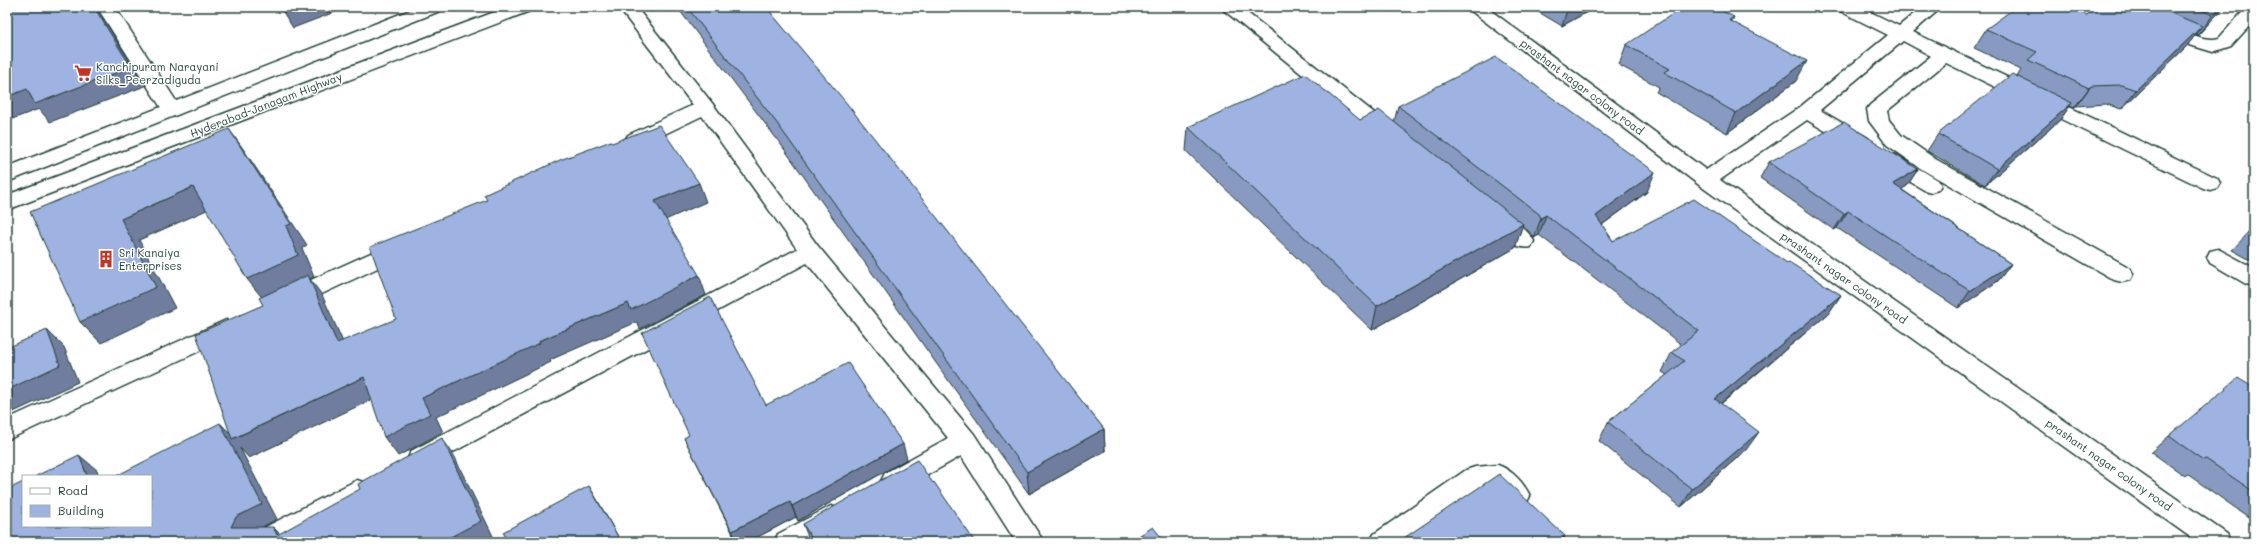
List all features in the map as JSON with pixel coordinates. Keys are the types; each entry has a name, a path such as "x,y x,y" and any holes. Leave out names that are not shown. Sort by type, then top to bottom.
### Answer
{"main road":[{"path":"106,7 172,110"},
{"path":"7,175 434,7"},
{"name":"Hyderabad-Janagam Highway","path":"7,203 524,7"},
{"path":"627,7 705,107 810,252 965,441 1031,542"},
{"path":"1229,7 1404,146"},
{"name":"prashant nagar colony road","path":"1475,7 1706,180 2218,542"},
{"path":"1846,7 1901,32 2210,183"},
{"path":"1706,180 1807,110 1901,32 1934,7"},
{"path":"2117,7 2189,39 2213,46 2225,42 2254,10"},
{"path":"1945,54 1877,109 1879,121 1894,140 1930,165 2122,274"},
{"path":"618,147 705,107"},
{"path":"1807,110 1931,185"},
{"path":"1479,206 1523,241"},
{"path":"273,307 417,240"},
{"path":"402,468 810,252"},
{"path":"2218,257 2254,278"},
{"path":"7,430 244,320"},
{"path":"876,491 965,441"},
{"path":"1383,542 1475,478 1486,476 1498,476 1536,515"},
{"path":"261,542 374,482"},
{"path":"787,542 849,507"}],"building":[{"path":"7,7 94,7 131,67 35,104 27,89 7,97"},
{"path":"280,7 296,7 283,12"},
{"path":"687,7 766,7 844,100 1104,429 1027,472 776,122"},
{"path":"1563,7 1572,7 1567,10"},
{"path":"1683,7 1714,7 1734,17 1729,20 1807,61 1736,113 1664,72 1670,69 1626,45"},
{"path":"2016,7 2068,7 2087,15 2096,7 2157,7 2202,26 2136,90 2121,85 2091,86 2089,88 2028,60 2037,52 1986,29"},
{"path":"2194,7 2221,7 2213,15"},
{"path":"1496,57 1655,172 1596,216 1613,241 1694,199 1787,263 1789,262 1841,295 1715,399 1759,432 1692,489 1608,422 1684,361 1672,352 1699,331 1546,215 1541,218 1539,214 1398,106"},
{"path":"1305,74 1360,120 1379,110 1523,224 1377,306 1188,127"},
{"path":"2012,74 2072,103 1997,169 1938,134"},
{"path":"1844,122 1918,169 1893,184 2011,264 1970,291 1848,211 1844,214 1769,162"},
{"path":"659,125 699,183 655,201 699,275 631,310 628,303 539,341 540,343 422,398 430,414 384,437 364,377 232,439 196,334 263,305 259,298 308,275 337,343 396,319 370,247 487,200 484,195 560,160 611,141 612,143"},
{"name":"Sri Kanaiya Enterprises","path":"229,129 291,224 286,226 298,255 247,279 193,187 121,219 156,287 80,322 30,212"},
{"path":"2254,227 2254,236 2248,233"},
{"path":"710,297 766,405 848,363 903,444 792,506 790,502 732,531 684,438 689,435 642,333"},
{"path":"47,330 60,365 7,390 7,348"},
{"path":"2238,378 2254,388 2254,492 2206,459 2203,460 2169,436"},
{"path":"220,423 262,504 236,517 231,527 273,527 277,535 360,489 358,484 442,438 481,521 441,542 7,542 7,490 22,482 22,527 152,527 152,475 118,475"},
{"path":"79,455 87,475 38,475"},
{"path":"917,460 975,542 814,542 803,524"},
{"path":"1499,474 1565,536 1558,542 1398,542"},
{"path":"589,486 621,542 508,542 503,532"},
{"path":"1153,527 1165,542 1129,542"}],"place":[{"name":"Kanchipuram Narayani Silks_Peerzadiguda","path":"83,73"},
{"name":"Sri Kanaiya Enterprises","path":"106,259"}]}
